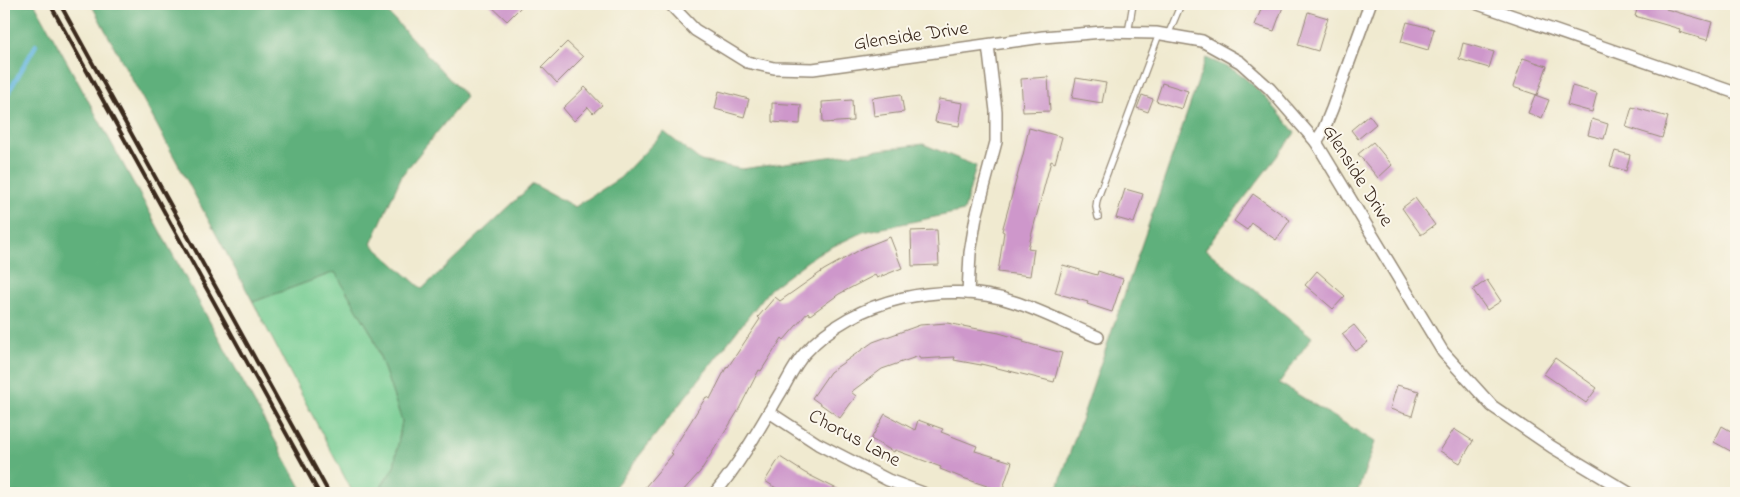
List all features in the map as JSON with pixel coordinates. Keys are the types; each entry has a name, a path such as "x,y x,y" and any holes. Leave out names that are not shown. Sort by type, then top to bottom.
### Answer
{"street":[{"name":"Glenside Drive","path":"670,4 695,30 747,62 774,68 813,69 1043,37 1103,32 1163,34 1202,41 1240,62 1270,89 1316,142 1443,352 1492,406 1552,447 1629,493"},
{"path":"1316,142 1324,131 1370,4"},
{"path":"1478,4 1736,93"},
{"path":"968,292 970,253 976,217 996,142 996,111 988,45"},
{"path":"715,493 742,458 804,354 828,332 858,314 886,302 925,294 968,292 1014,302 1098,337"},
{"name":"Chorus Lane","path":"769,412 818,444 888,480 923,493"}],"lane":[{"path":"1128,33 1133,4"},
{"path":"1098,217 1097,200 1163,34 1181,4"}],"green space":[{"path":"4,4 35,4 304,493 4,493"},
{"path":"91,4 380,4 466,97 402,175 371,244 422,289 533,184 575,207 620,178 664,132 701,161 742,169 923,144 976,166 964,211 863,232 817,254 770,289 610,493 377,493 394,467 402,421 373,336 335,272 253,302"},
{"path":"1206,58 1244,77 1274,107 1295,133 1205,249 1312,337 1279,383 1375,442 1357,493 1056,493"},
{"path":"335,272 373,336 402,421 394,467 377,493 353,493 253,302"}],"building":[{"path":"489,4 524,4 507,21"},
{"path":"1263,4 1284,4 1274,31 1255,25"},
{"path":"1639,4 1659,4 1667,6 1666,9 1712,22 1707,40 1679,32 1680,29 1635,16"},
{"path":"1308,12 1328,18 1318,51 1298,45"},
{"path":"1407,22 1434,29 1428,50 1401,42"},
{"path":"567,42 583,57 557,83 542,67"},
{"path":"1463,43 1494,52 1489,68 1459,59"},
{"path":"1523,58 1547,66 1537,95 1513,87"},
{"path":"1048,77 1050,111 1023,112 1021,79"},
{"path":"1076,78 1106,83 1102,103 1072,98"},
{"path":"1162,83 1188,91 1182,109 1156,101"},
{"path":"1572,86 1597,93 1592,112 1567,105"},
{"path":"585,87 602,105 593,113 588,107 574,121 563,108"},
{"path":"719,91 749,99 744,117 715,109"},
{"path":"901,94 904,112 874,116 872,98"},
{"path":"1142,95 1153,99 1148,112 1137,108"},
{"path":"1535,95 1549,100 1542,118 1528,113"},
{"path":"939,99 963,103 959,126 935,122"},
{"path":"852,100 853,121 823,123 822,102"},
{"path":"772,103 801,105 800,124 772,122"},
{"path":"1632,107 1668,117 1662,138 1626,127"},
{"path":"1369,115 1376,124 1358,139 1351,130"},
{"path":"1592,119 1608,124 1604,139 1588,135"},
{"path":"1029,128 1062,137 1055,163 1051,161 1028,248 1034,249 1030,276 998,272 1004,232 1002,231"},
{"path":"1373,142 1392,165 1378,178 1358,154"},
{"path":"1615,151 1630,155 1626,171 1610,166"},
{"path":"1125,189 1143,194 1134,223 1116,218"},
{"path":"1253,194 1290,220 1276,240 1252,223 1247,230 1234,221"},
{"path":"1415,198 1435,225 1421,235 1402,208"},
{"path":"937,230 939,265 912,266 911,231"},
{"path":"890,237 902,268 877,278 875,275 839,294 810,315 808,312 784,340 782,338 761,371 759,370 738,411 700,472 681,493 640,493 673,454 671,453 706,397 710,399 727,366 760,319 758,317 775,297 780,301 824,270 865,247"},
{"path":"1063,265 1097,275 1098,271 1123,279 1112,312 1087,304 1088,302 1055,293"},
{"path":"1317,271 1345,296 1333,309 1305,285"},
{"path":"1487,280 1501,301 1487,310 1473,290"},
{"path":"947,323 999,333 1062,353 1054,382 981,364 954,360 955,357 920,359 919,356 882,369 851,392 856,396 840,418 812,398 830,372 873,342 920,325"},
{"path":"1354,325 1368,342 1356,351 1342,334"},
{"path":"1555,358 1597,388 1586,403 1544,374"},
{"path":"1397,385 1419,391 1412,416 1390,409"},
{"path":"885,414 915,430 918,420 943,429 941,432 977,446 975,451 1012,462 1002,491 963,478 940,469 941,467 895,450 894,452 871,439"},
{"path":"1722,426 1736,434 1736,454 1714,442"},
{"path":"1454,429 1473,441 1460,463 1440,451"},
{"path":"780,457 805,473 845,493 784,493 765,481"}],"waterway":[{"path":"4,100 36,45"}],"railway":[{"path":"50,4 319,493"},
{"path":"60,4 329,493"}]}
